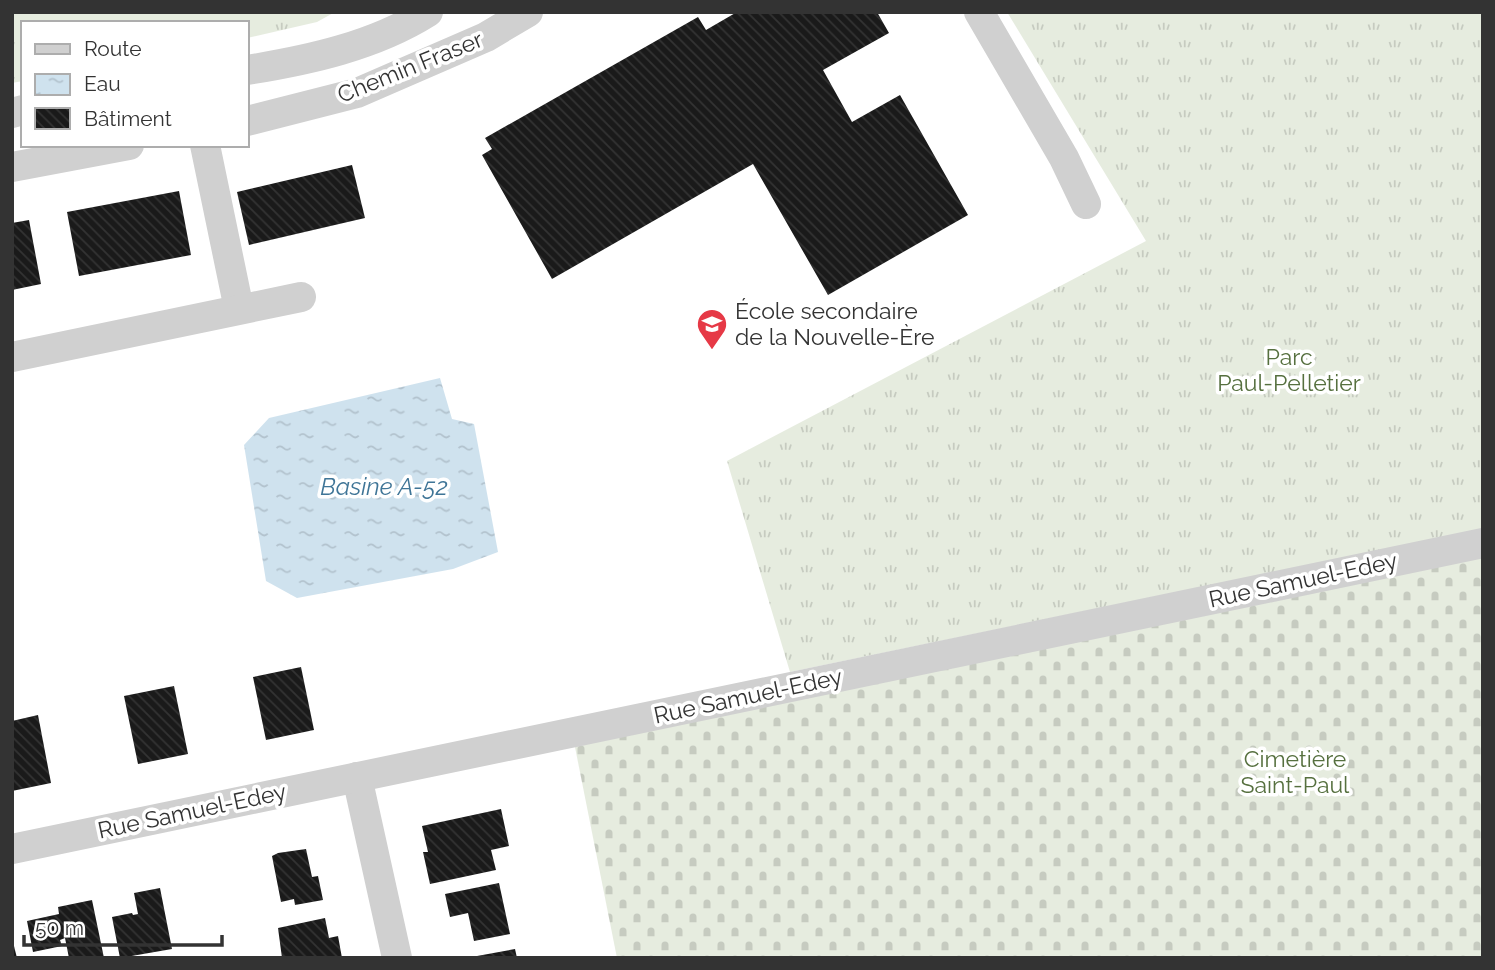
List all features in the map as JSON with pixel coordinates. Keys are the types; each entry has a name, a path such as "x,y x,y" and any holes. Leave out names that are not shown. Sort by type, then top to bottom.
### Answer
{"street":[{"name":"Chemin Fraser","path":"248,70 294,62 370,40 428,12"},
{"name":"Chemin Fraser","path":"248,121 357,93 486,37 527,12"},
{"path":"979,12 1064,158 1086,204"},
{"path":"370,40 391,79"},
{"path":"12,167 118,147"},
{"path":"205,147 239,309"},
{"path":"12,357 301,297"},
{"name":"Rue Samuel-Edey","path":"12,849 1483,543"},
{"path":"357,777 397,958"}],"green space":[{"path":"12,12 335,12 317,22 248,38 248,21 21,21 21,81 12,83"},
{"name":"Parc Paul-Pelletier","path":"1007,12 1483,12 1483,529 790,672 727,461 1146,241"},
{"name":"Cimetière Saint-Paul","path":"1483,543 1483,958 617,958 572,732"}],"water":[{"name":"Basine A-52","path":"440,378 452,419 474,424 498,552 453,569 297,598 266,581 244,445 269,418"}],"building":[{"path":"737,12 877,12 889,33 823,70 852,122 900,95 968,215 828,295 753,164 552,279 482,155 492,149 485,138 698,17 706,30"},
{"path":"352,165 365,218 249,245 237,192"},
{"path":"179,191 191,255 79,276 67,212"},
{"path":"29,220 41,284 12,290 12,223"},
{"path":"301,667 314,730 266,740 253,677"},
{"path":"174,686 188,754 138,764 124,696"},
{"path":"38,715 51,783 12,791 12,721"},
{"path":"501,809 509,846 491,850 496,870 430,884 423,852 428,852 422,826"},
{"path":"306,849 312,877 318,876 323,900 295,905 294,899 281,902 272,856"},
{"path":"499,883 510,934 474,941 468,913 450,917 445,894"},
{"path":"160,888 172,949 120,958 112,917 138,914 134,893"},
{"path":"92,900 104,958 69,958 65,938 60,940 62,946 33,952 27,921 59,914 58,907"},
{"path":"325,918 329,938 338,936 342,958 282,958 278,928"},
{"path":"13,942 17,958 12,958"},
{"path":"515,949 517,958 477,958 477,956"}],"place":[{"name":"École secondaire de la Nouvelle-Ère","path":"712,351"}]}
